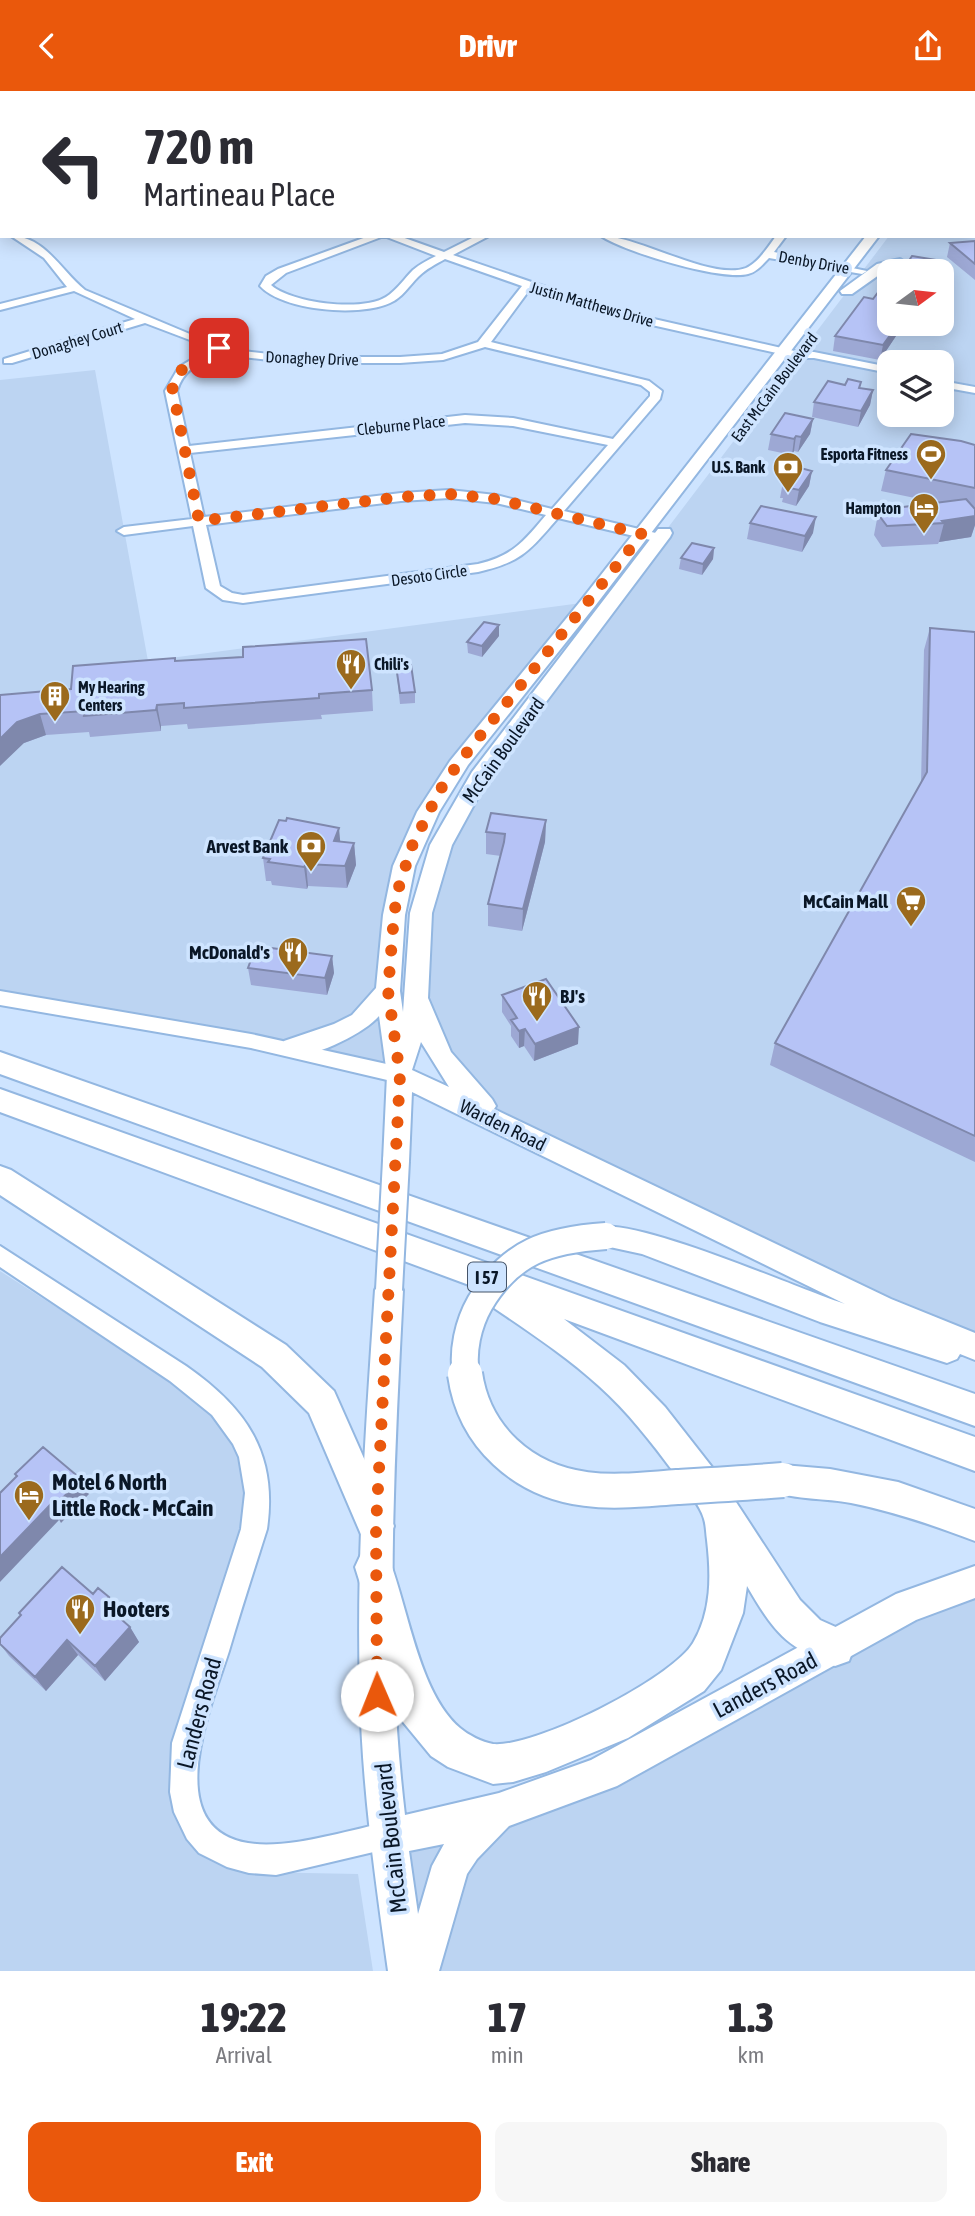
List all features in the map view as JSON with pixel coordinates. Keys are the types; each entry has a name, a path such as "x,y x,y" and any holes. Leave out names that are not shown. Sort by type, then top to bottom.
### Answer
{"highway":[{"name":"I 57","path":"0,1063 975,1410"},
{"name":"I 57","path":"0,1100 975,1454"},
{"path":"0,1179 274,1356 322,1402 376,1526"},
{"path":"462,1268 588,1356 614,1378 672,1442 722,1513 791,1622 817,1642 835,1647"},
{"path":"374,1567 417,1708 445,1742 462,1753 493,1764 513,1762 558,1748 614,1724 690,1677 707,1656 724,1613 730,1579 722,1513"}],"main road":[{"name":"East McCain Boulevard","path":"792,353 847,291 872,238"},
{"name":"East McCain Boulevard","path":"650,536 857,268 886,238"},
{"path":"847,291 877,270"},
{"name":"McCain Boulevard","path":"407,1971 389,1836 377,1695 374,1567 400,1075 388,991 398,890 412,846 428,812 460,761 650,536"},
{"name":"McCain Boulevard","path":"400,1075 415,1016 421,913 447,834 479,777 650,536"},
{"path":"293,1048 343,1031 361,1021 388,991"},
{"path":"416,997 428,1034 447,1069 504,1125"},
{"name":"Warden Road","path":"400,1075 881,1308 975,1347"},
{"path":"975,1357 920,1343 820,1309 643,1242 606,1236 550,1243 516,1260 502,1271 477,1304 467,1328 463,1362 467,1390 485,1431 506,1457 537,1476 572,1488 609,1492 783,1481 830,1484 898,1497 975,1525"},
{"name":"Landers Road","path":"389,1836 500,1812 563,1792 604,1773 908,1606 958,1585 975,1582"},
{"path":"420,1971 451,1866 464,1846 500,1812"}],"street":[{"name":"Donaghey Drive","path":"15,238 48,256 74,288 145,319 219,348 256,356 296,360 400,360 454,355 483,342 527,286"},
{"path":"373,238 282,271 270,278 265,286 280,296 307,303 373,305 394,297 414,274 480,238"},
{"name":"Justin Matthews Drive","path":"394,238 607,312 792,353"},
{"path":"612,238 722,272 747,271 778,238"},
{"name":"Denby Drive","path":"767,252 857,268"},
{"path":"0,307 74,288"},
{"name":"Donaghey Court","path":"8,361 145,319"},
{"name":"Desoto Circle","path":"219,348 180,371 172,386 213,588 228,597 243,599 495,565 524,549 656,397 653,387 645,383 483,342"},
{"path":"792,353 877,368"},
{"path":"792,353 811,361 877,374"},
{"path":"954,386 975,390"},
{"name":"Cleburne Place","path":"183,450 465,419 521,423 617,443"},
{"path":"124,531 429,494 496,499 650,536"},
{"name":"Warden Road","path":"0,997 293,1048 350,1060 400,1075"},
{"name":"Landers Road","path":"0,1255 206,1395 227,1416 249,1451 257,1496 254,1529 186,1743 181,1773 184,1804 198,1830 220,1851 258,1860 276,1860 389,1836"}],"shaded area":[{"name":"McCain Mall","path":"887,238 975,238 975,1347 504,1125 447,1069 418,971 441,845 547,689"},
{"path":"95,370 148,661 589,602 440,790 404,866 392,948 400,1075 0,996 0,380"},
{"path":"0,1271 181,1387 249,1451 230,1608 171,1767 204,1849 248,1872 358,1874 373,1971 0,1971"},
{"path":"975,1592 975,1971 422,1971 401,1834 604,1773 933,1595"}],"building":[{"path":"975,241 975,264 950,243"},
{"path":"877,294 877,336 889,336 883,345 835,336 864,297 873,299"},
{"path":"848,379 861,382 859,388 873,390 861,411 814,402 828,381 845,385"},
{"path":"785,413 813,419 801,437 796,436 794,439 771,434"},
{"path":"911,434 975,445 975,488 886,470"},
{"path":"793,466 812,471 799,490 785,487 787,483 783,482"},
{"path":"966,499 975,509 975,516 942,521 944,523 887,526 878,514 903,507"},
{"path":"761,506 816,517 805,536 750,523"},
{"path":"692,543 714,548 703,564 681,558"},
{"path":"484,622 499,625 482,646 467,642"},
{"name":"McCain Mall","path":"930,628 975,632 975,1136 775,1043 927,772"},
{"path":"366,639 372,690 319,694 319,698 184,708 184,703 157,705 156,710 84,716 85,711 40,714 17,722 0,739 0,695 71,689 73,666 175,658 175,661 243,657 243,647"},
{"path":"411,665 415,692 400,693 396,666"},
{"path":"491,813 546,820 523,909 488,904 505,834 486,832"},
{"path":"287,818 339,828 334,841 354,843 345,866 306,864 304,867 268,862 270,859 263,858 279,820 286,821"},
{"path":"256,946 332,956 325,978 248,968"},
{"path":"546,979 579,1027 535,1044 525,1029 519,1031 511,1020 517,1018 502,995"},
{"path":"43,1447 81,1479 53,1508 50,1505 0,1557 0,1493"},
{"name":"Hooters","path":"62,1567 93,1594 98,1588 109,1597 103,1603 130,1627 95,1666 67,1640 35,1677 0,1644 0,1638 21,1615 19,1613"}],"place":[{"name":"Esporta Fitness","path":"931,481"},
{"name":"U.S. Bank","path":"788,494"},
{"name":"Hampton","path":"924,535"},
{"name":"Chili's","path":"351,691"},
{"name":"My Hearing Centers","path":"55,723"},
{"name":"Arvest Bank","path":"311,873"},
{"name":"McCain Mall","path":"911,928"},
{"name":"McDonald's","path":"293,979"},
{"name":"BJ's","path":"537,1023"},
{"name":"Motel 6 North Little Rock - McCain","path":"29,1522"},
{"name":"Hooters","path":"80,1636"}],"route":[{"path":"219,348 180,371 171,391 199,521 401,497 449,494 526,505 642,534 460,761 440,790 412,846 398,890 388,991 400,1075 374,1567 377,1695"}]}
